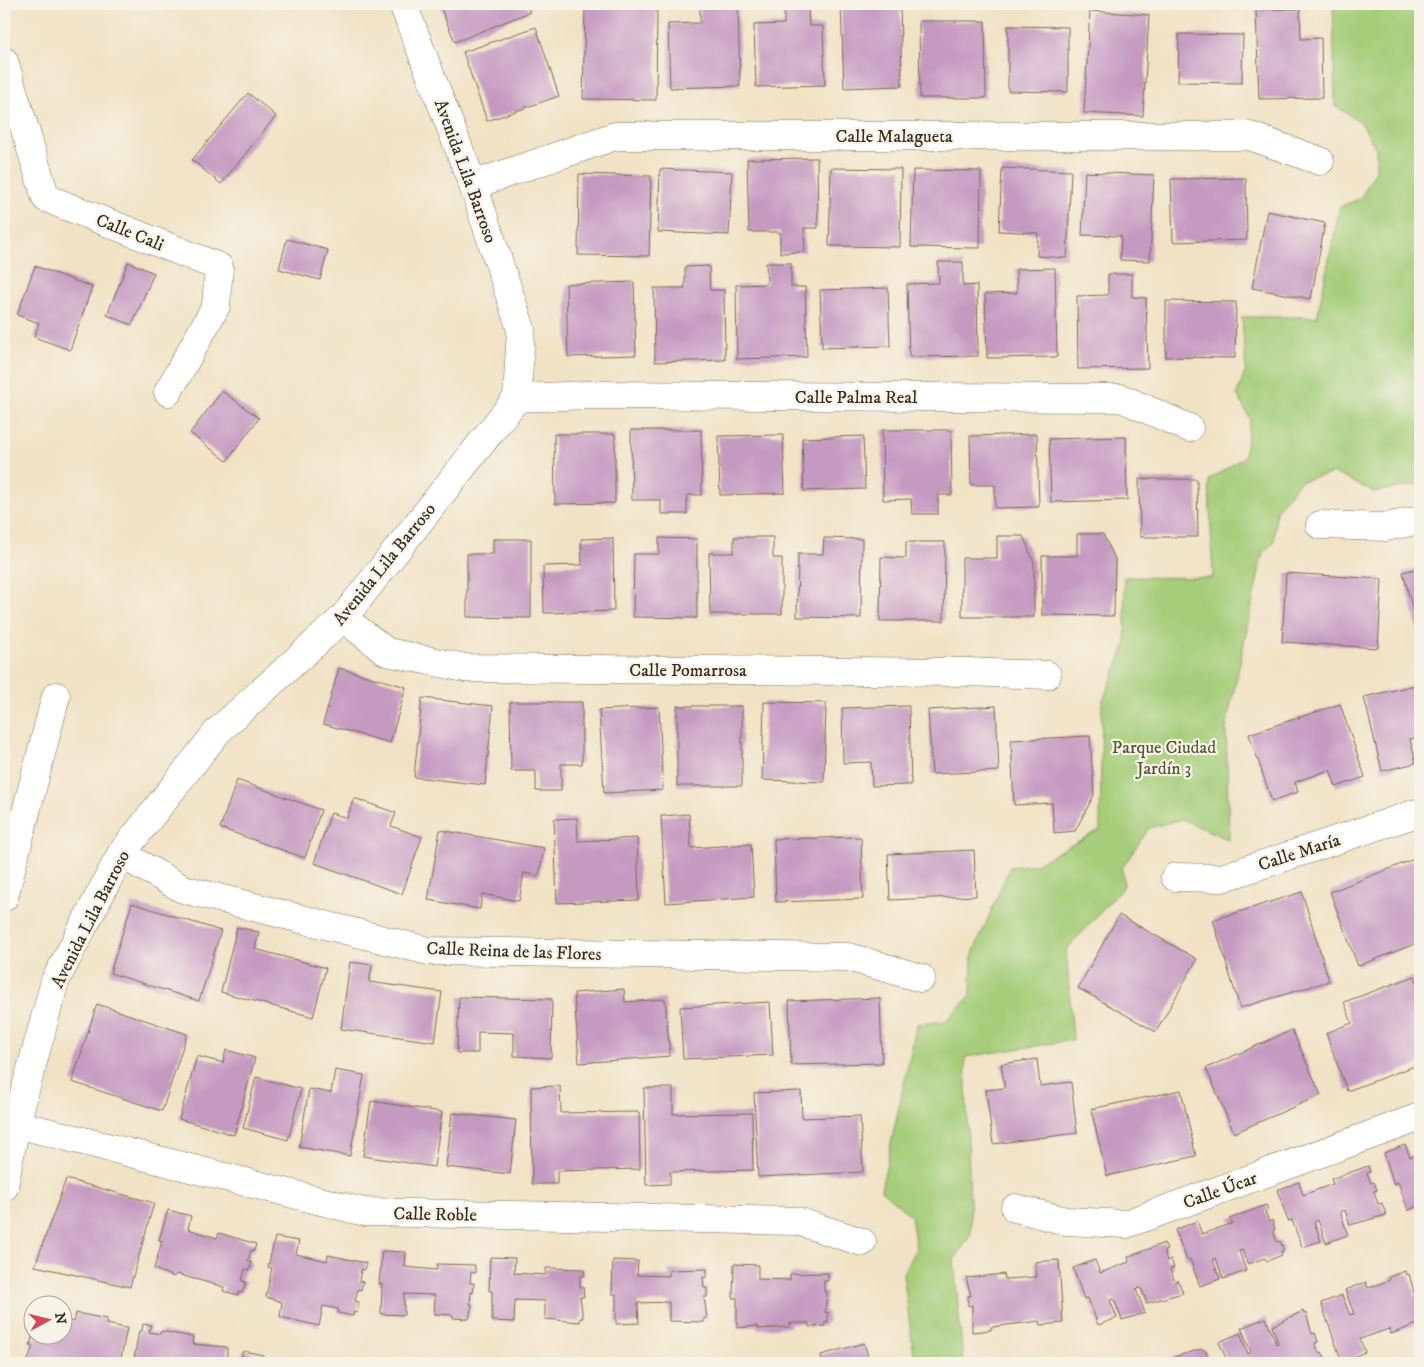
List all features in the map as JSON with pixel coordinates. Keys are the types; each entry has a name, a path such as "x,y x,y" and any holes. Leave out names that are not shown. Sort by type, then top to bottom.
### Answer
{"street":[{"name":"Avenida Lila Barroso","path":"4,1187 16,1124 55,981 121,854 218,731 343,618 517,398 521,329 473,185 403,4"},
{"name":"Calle Cali","path":"4,61 46,198 219,267 216,306 168,392"},
{"name":"Calle Malagueta","path":"473,185 616,136 1250,136 1320,161"},
{"name":"Calle Palma Real","path":"517,398 588,396 1121,398 1189,428"},
{"path":"1320,525 1386,527 1420,520"},
{"name":"Calle Pomarrosa","path":"343,618 387,652 465,668 957,672 1046,675"},
{"path":"4,897 56,696"},
{"name":"Calle María","path":"1175,877 1222,878 1420,812"},
{"name":"Calle Reina de las Flores","path":"121,854 183,889 428,951 848,957 921,978"},
{"name":"Calle Úcar","path":"1015,1208 1066,1222 1126,1224 1420,1117"},
{"name":"Calle Roble","path":"16,1124 364,1212 797,1221 862,1242"}],"green space":[{"name":"Parque Ciudad Jardín 3","path":"1333,4 1420,4 1420,484 1374,492 1334,473 1300,481 1276,511 1274,542 1263,552 1226,728 1229,840 1182,819 1149,828 1122,868 1124,886 1066,950 1073,1040 965,1057 971,1234 954,1260 963,1363 915,1363 903,1273 916,1248 911,1216 881,1190 917,1024 945,1021 971,995 972,956 1010,867 1035,864 1100,830 1102,703 1126,645 1124,577 1213,578 1209,480 1244,457 1250,419 1237,394 1246,370 1242,317 1317,317 1340,207 1361,198 1376,170 1376,149 1361,122 1335,106"}],"building":[{"path":"439,4 526,4 530,12 455,42"},
{"path":"700,4 738,4 740,86 670,88 668,24 700,23"},
{"path":"784,4 808,4 809,26 823,26 825,85 756,87 754,25 784,24"},
{"path":"900,4 902,86 844,88 841,5"},
{"path":"585,7 657,8 656,100 583,99"},
{"path":"1300,9 1301,39 1321,38 1322,98 1259,99 1256,10"},
{"path":"1090,11 1149,15 1143,116 1084,113"},
{"path":"919,21 985,21 986,98 920,98"},
{"path":"1008,26 1068,27 1068,92 1008,91"},
{"path":"536,27 559,96 487,121 463,52"},
{"path":"1179,34 1243,35 1242,83 1178,82"},
{"path":"248,93 276,116 221,184 192,160"},
{"path":"817,158 818,228 804,228 805,252 780,253 780,232 749,232 747,159"},
{"path":"831,168 901,169 900,247 829,246"},
{"path":"1002,168 1071,171 1067,258 1037,256 1038,233 999,231"},
{"path":"660,169 732,172 729,235 658,232"},
{"path":"913,170 981,171 980,248 911,247"},
{"path":"1085,172 1154,175 1150,261 1120,260 1121,236 1082,235"},
{"path":"579,174 651,176 649,256 578,255"},
{"path":"1246,178 1247,240 1173,242 1171,179"},
{"path":"1267,211 1325,223 1311,299 1252,288"},
{"path":"287,239 328,250 320,280 279,269"},
{"path":"128,262 154,273 132,325 107,315"},
{"path":"938,262 963,262 963,286 977,285 978,356 909,357 907,284 939,283"},
{"path":"766,263 791,263 791,287 805,287 807,357 737,359 736,285 767,284"},
{"path":"35,266 92,287 70,350 34,337 39,323 17,315"},
{"path":"709,266 710,290 724,290 725,360 655,362 654,288 685,288 685,267"},
{"path":"1055,268 1057,357 987,358 985,294 1017,293 1016,269"},
{"path":"1108,274 1132,274 1132,297 1146,298 1148,368 1078,369 1077,296 1108,295"},
{"path":"634,282 636,355 568,357 566,284"},
{"path":"888,288 890,346 822,348 820,290"},
{"path":"1166,301 1236,302 1235,358 1166,357"},
{"path":"222,391 259,418 227,461 190,433"},
{"path":"631,430 701,430 702,495 687,495 687,514 661,514 661,500 632,500"},
{"path":"882,430 951,430 952,495 938,495 938,514 912,514 911,499 883,500"},
{"path":"554,434 615,434 615,503 555,504"},
{"path":"1037,434 1039,507 995,508 995,485 971,485 970,436"},
{"path":"783,435 785,493 720,495 718,436"},
{"path":"863,436 865,489 804,491 802,438"},
{"path":"1126,437 1127,500 1051,502 1049,439"},
{"path":"1139,479 1197,479 1198,537 1140,537"},
{"path":"1077,534 1103,534 1115,559 1114,616 1042,615 1042,556 1077,556"},
{"path":"997,536 1023,536 1034,562 1034,617 962,617 962,558 997,558"},
{"path":"734,537 773,537 773,558 782,558 782,614 710,614 709,553 734,553"},
{"path":"613,538 614,611 544,613 543,566 582,565 581,539"},
{"path":"659,538 697,539 697,618 633,617 634,554 659,554"},
{"path":"824,538 862,539 861,618 797,617 798,554 823,554"},
{"path":"493,539 531,539 531,618 467,617 467,554 493,554"},
{"path":"906,542 945,542 944,621 880,621 881,557 906,558"},
{"path":"1420,568 1420,639 1403,572"},
{"path":"1286,573 1382,579 1378,648 1282,642"},
{"path":"339,668 406,687 390,743 323,724"},
{"path":"1420,684 1420,737 1410,739 1416,763 1382,771 1364,697"},
{"path":"422,698 493,706 485,785 414,777"},
{"path":"510,702 582,702 582,764 561,764 561,791 536,791 536,771 511,771"},
{"path":"764,702 826,703 824,782 762,780"},
{"path":"1340,704 1365,777 1336,787 1330,770 1295,782 1298,792 1272,801 1249,734"},
{"path":"677,706 742,706 742,786 677,786"},
{"path":"909,706 911,785 872,786 871,762 843,763 842,708"},
{"path":"996,706 999,771 932,774 928,710"},
{"path":"659,707 663,790 604,793 599,710"},
{"path":"1090,736 1094,795 1075,831 1054,833 1052,803 1014,805 1011,740"},
{"path":"237,780 321,810 305,858 220,828"},
{"path":"354,798 396,813 391,826 422,837 402,894 314,863 331,813 347,818"},
{"path":"689,814 691,848 751,844 754,897 666,903 661,816"},
{"path":"577,818 578,841 637,838 639,900 557,903 554,819"},
{"path":"440,830 544,848 539,876 524,873 519,901 482,894 480,909 428,900"},
{"path":"861,837 863,899 776,902 774,839"},
{"path":"974,850 976,896 890,900 888,854"},
{"path":"1417,858 1420,868 1420,942 1358,966 1330,892"},
{"path":"1302,892 1329,981 1240,1008 1213,920"},
{"path":"132,903 221,931 199,1001 110,973"},
{"path":"1119,915 1197,959 1156,1032 1078,988"},
{"path":"237,927 259,932 255,949 326,968 313,1017 221,992"},
{"path":"350,962 372,965 369,982 442,992 435,1042 341,1029"},
{"path":"1415,976 1420,991 1420,1064 1347,1091 1326,1033 1352,1023 1344,1002"},
{"path":"624,989 625,1002 665,999 670,1056 579,1063 574,993"},
{"path":"459,997 552,999 551,1058 514,1056 514,1033 478,1032 478,1053 457,1053"},
{"path":"880,998 882,1063 791,1065 789,1001"},
{"path":"770,1002 773,1055 683,1059 680,1007"},
{"path":"97,1004 187,1034 162,1111 72,1082"},
{"path":"1292,1030 1321,1095 1234,1133 1206,1068"},
{"path":"226,1050 255,1058 234,1135 179,1119 197,1056 223,1063"},
{"path":"1037,1059 1040,1086 1071,1082 1077,1133 993,1144 986,1090 1005,1088 1001,1064"},
{"path":"335,1070 364,1075 350,1156 299,1147 309,1089 331,1093"},
{"path":"256,1077 301,1089 288,1140 243,1128"},
{"path":"560,1086 561,1113 639,1112 640,1169 557,1171 557,1184 532,1184 531,1087"},
{"path":"644,1088 673,1088 673,1114 752,1113 753,1170 670,1172 670,1184 646,1185"},
{"path":"1181,1090 1196,1156 1107,1176 1091,1109"},
{"path":"801,1091 802,1118 860,1116 863,1172 758,1177 754,1093"},
{"path":"371,1101 442,1112 434,1167 363,1156"},
{"path":"452,1113 516,1120 510,1174 446,1167"},
{"path":"1405,1145 1410,1157 1420,1154 1420,1205 1408,1210 1398,1182 1394,1184 1384,1153"},
{"path":"1368,1166 1370,1172 1367,1173 1371,1183 1374,1182 1377,1190 1374,1191 1378,1204 1382,1203 1386,1215 1350,1225 1345,1210 1340,1211 1348,1235 1326,1243 1318,1220 1314,1222 1321,1241 1302,1247 1292,1220 1288,1221 1277,1190 1299,1182 1303,1195 1333,1184 1331,1179"},
{"path":"66,1179 154,1203 130,1287 35,1266"},
{"path":"1266,1205 1268,1210 1265,1211 1269,1222 1272,1220 1277,1242 1280,1241 1284,1250 1281,1251 1282,1255 1267,1261 1265,1258 1248,1264 1242,1250 1239,1251 1246,1271 1223,1279 1216,1258 1213,1260 1220,1279 1200,1286 1190,1259 1187,1260 1175,1230 1197,1221 1202,1234 1233,1223 1229,1219"},
{"path":"168,1210 191,1216 188,1229 217,1238 219,1233 256,1244 254,1251 251,1250 248,1261 252,1263 249,1270 245,1269 242,1281 246,1282 242,1293 239,1292 238,1295 223,1291 224,1287 176,1274 174,1277 154,1269 162,1241 159,1240"},
{"path":"275,1237 299,1241 296,1254 327,1261 328,1255 366,1263 364,1270 361,1269 359,1281 363,1282 361,1290 358,1289 355,1301 359,1302 357,1313 354,1312 353,1316 338,1313 338,1309 323,1306 319,1326 280,1317 282,1302 266,1297 272,1268 268,1267"},
{"path":"1164,1243 1167,1250 1164,1251 1167,1261 1171,1259 1174,1268 1170,1269 1175,1282 1178,1280 1183,1293 1147,1303 1141,1288 1136,1289 1145,1313 1122,1320 1114,1299 1110,1300 1117,1318 1098,1325 1088,1298 1084,1299 1073,1268 1095,1260 1100,1273 1129,1262 1128,1257"},
{"path":"382,1251 406,1252 405,1267 437,1270 437,1264 475,1265 475,1273 471,1272 470,1283 474,1283 473,1293 471,1292 470,1304 472,1304 469,1319 453,1318 453,1315 434,1314 435,1295 404,1294 404,1315 381,1314 382,1284 379,1284"},
{"path":"490,1257 515,1258 514,1273 546,1275 546,1268 584,1269 584,1276 580,1276 580,1287 583,1287 584,1297 580,1297 583,1318 580,1318 580,1322 545,1319 545,1301 515,1300 514,1322 492,1321 492,1291 489,1291"},
{"path":"613,1260 638,1261 637,1275 669,1276 669,1270 707,1269 707,1277 703,1277 704,1288 707,1288 707,1297 704,1297 707,1318 704,1318 704,1322 669,1321 669,1302 638,1303 639,1323 616,1324 616,1294 612,1294"},
{"path":"1059,1260 1063,1323 1041,1325 1040,1321 991,1327 991,1330 972,1332 972,1305 968,1306 968,1296 971,1296 966,1278 1004,1274 1005,1279 1037,1277 1035,1262"},
{"path":"734,1264 758,1265 758,1279 790,1280 790,1274 828,1273 828,1281 824,1281 824,1292 827,1292 825,1313 828,1312 828,1323 825,1322 825,1326 809,1327 809,1323 790,1323 790,1327 758,1329 757,1326 737,1328 737,1298 733,1298"},
{"path":"1405,1271 1406,1275 1409,1274 1415,1296 1417,1295 1420,1302 1417,1305 1420,1312 1420,1323 1391,1334 1389,1329 1360,1339 1365,1352 1342,1362 1321,1303 1342,1295 1350,1315 1354,1314 1345,1290 1366,1282 1368,1288 1390,1280 1389,1277"},
{"path":"1303,1311 1304,1314 1306,1313 1312,1334 1315,1333 1318,1342 1315,1343 1319,1353 1322,1352 1325,1359 1314,1363 1228,1363 1219,1342 1240,1333 1248,1354 1251,1352 1241,1328 1266,1318 1276,1344 1278,1343 1272,1326"},
{"path":"76,1313 107,1319 106,1324 127,1328 121,1358 124,1358 124,1363 27,1363 33,1346 30,1346 30,1344 72,1344 72,1322 74,1322"},
{"path":"143,1324 151,1325 149,1332 160,1334 161,1331 193,1337 192,1344 227,1347 227,1363 130,1363 131,1359 134,1359 139,1331 142,1331"},
{"path":"864,1343 870,1363 815,1363 822,1361 821,1355"},
{"path":"1202,1349 1206,1351 1209,1361 1207,1363 1153,1363"},
{"path":"243,1351 263,1355 262,1363 240,1363"},
{"path":"895,1357 896,1361 900,1360 901,1363 873,1363"},
{"path":"270,1358 290,1362 290,1363 269,1363"}]}
